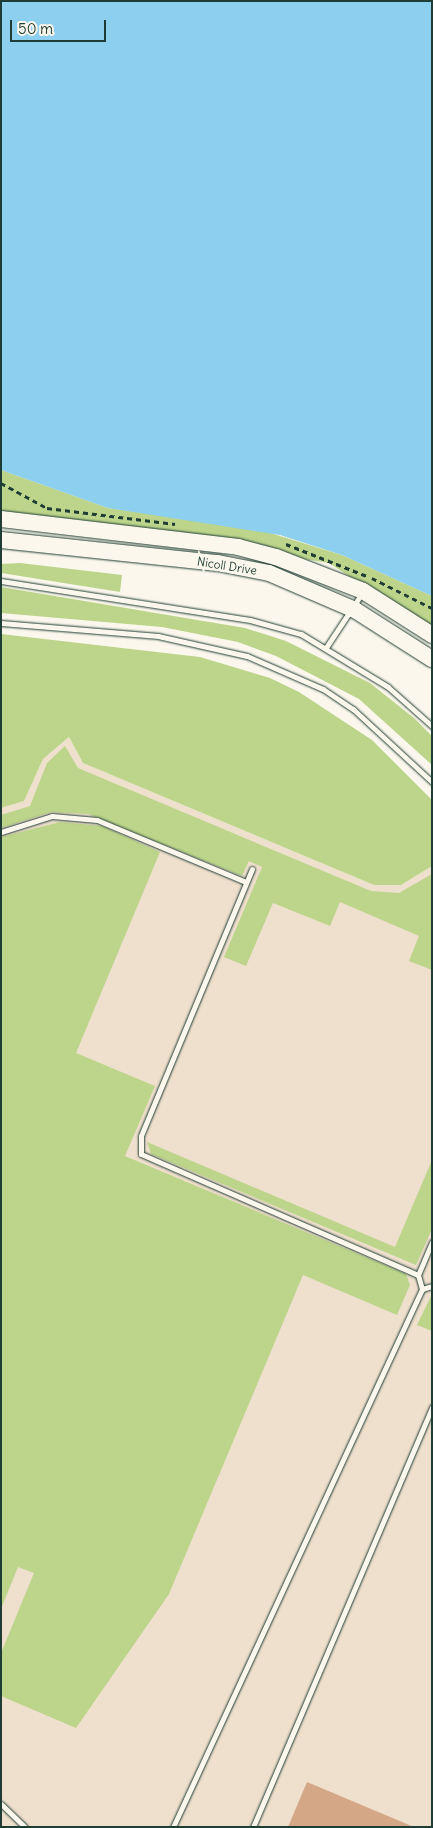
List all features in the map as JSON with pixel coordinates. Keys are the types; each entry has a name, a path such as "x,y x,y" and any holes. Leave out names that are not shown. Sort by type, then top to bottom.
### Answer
{"main road":[{"name":"Nicoll Drive","path":"12,531 238,548 327,573 363,591 432,635"},
{"name":"Nicoll Drive","path":"12,531 218,563 269,573 355,610 432,659"}],"lane":[{"path":"1,581 250,620 327,646 388,686 432,726"},
{"path":"327,646 355,610 363,591"},
{"path":"1,623 158,636 255,659 323,690 353,709 432,782"},
{"path":"1,832 52,816 97,820 246,882"},
{"path":"252,869 141,1136 142,1154 148,1160 418,1274"},
{"path":"173,1827 422,1289 418,1274 432,1242"},
{"path":"422,1289 432,1286"},
{"path":"253,1827 432,1407"},
{"path":"1,1804 25,1827"}],"shaded area":[{"path":"69,737 83,763 374,885 401,885 432,866 432,1827 1,1827 1,808 24,801 43,759"}],"green space":[{"path":"1,470 108,508 254,528 342,555 432,596 432,630 329,563 1,511"},
{"path":"20,563 122,575 120,592 1,573 1,564"},
{"path":"1,587 245,628 286,641 370,683 414,718 432,736 432,765 359,699 276,656 238,642 162,627 1,613"},
{"path":"1,634 200,657 270,678 299,692 372,740 432,800 432,866 401,885 374,885 83,763 69,737 43,759 24,801 1,808"},
{"path":"65,746 78,768 371,891 399,893 432,874 432,970 409,961 419,936 340,902 330,926 273,903 246,966 224,957 262,867 249,861 242,876 88,814 51,812 1,828 1,815 30,806 47,763"},
{"path":"60,822 102,826 160,852 76,1053 155,1086 125,1156 406,1274 410,1285 397,1315 303,1275 169,1594 76,1728 1,1696 1,1653 34,1573 18,1567 1,1609 1,837"},
{"path":"147,1142 395,1247 432,1160 432,1229 416,1265 151,1154"},
{"path":"432,1294 432,1331 417,1325"}],"water":[{"path":"1,1 432,1 432,596 342,555 280,535 108,508 1,470"}],"building":[{"path":"307,1782 414,1827 288,1827"}]}
